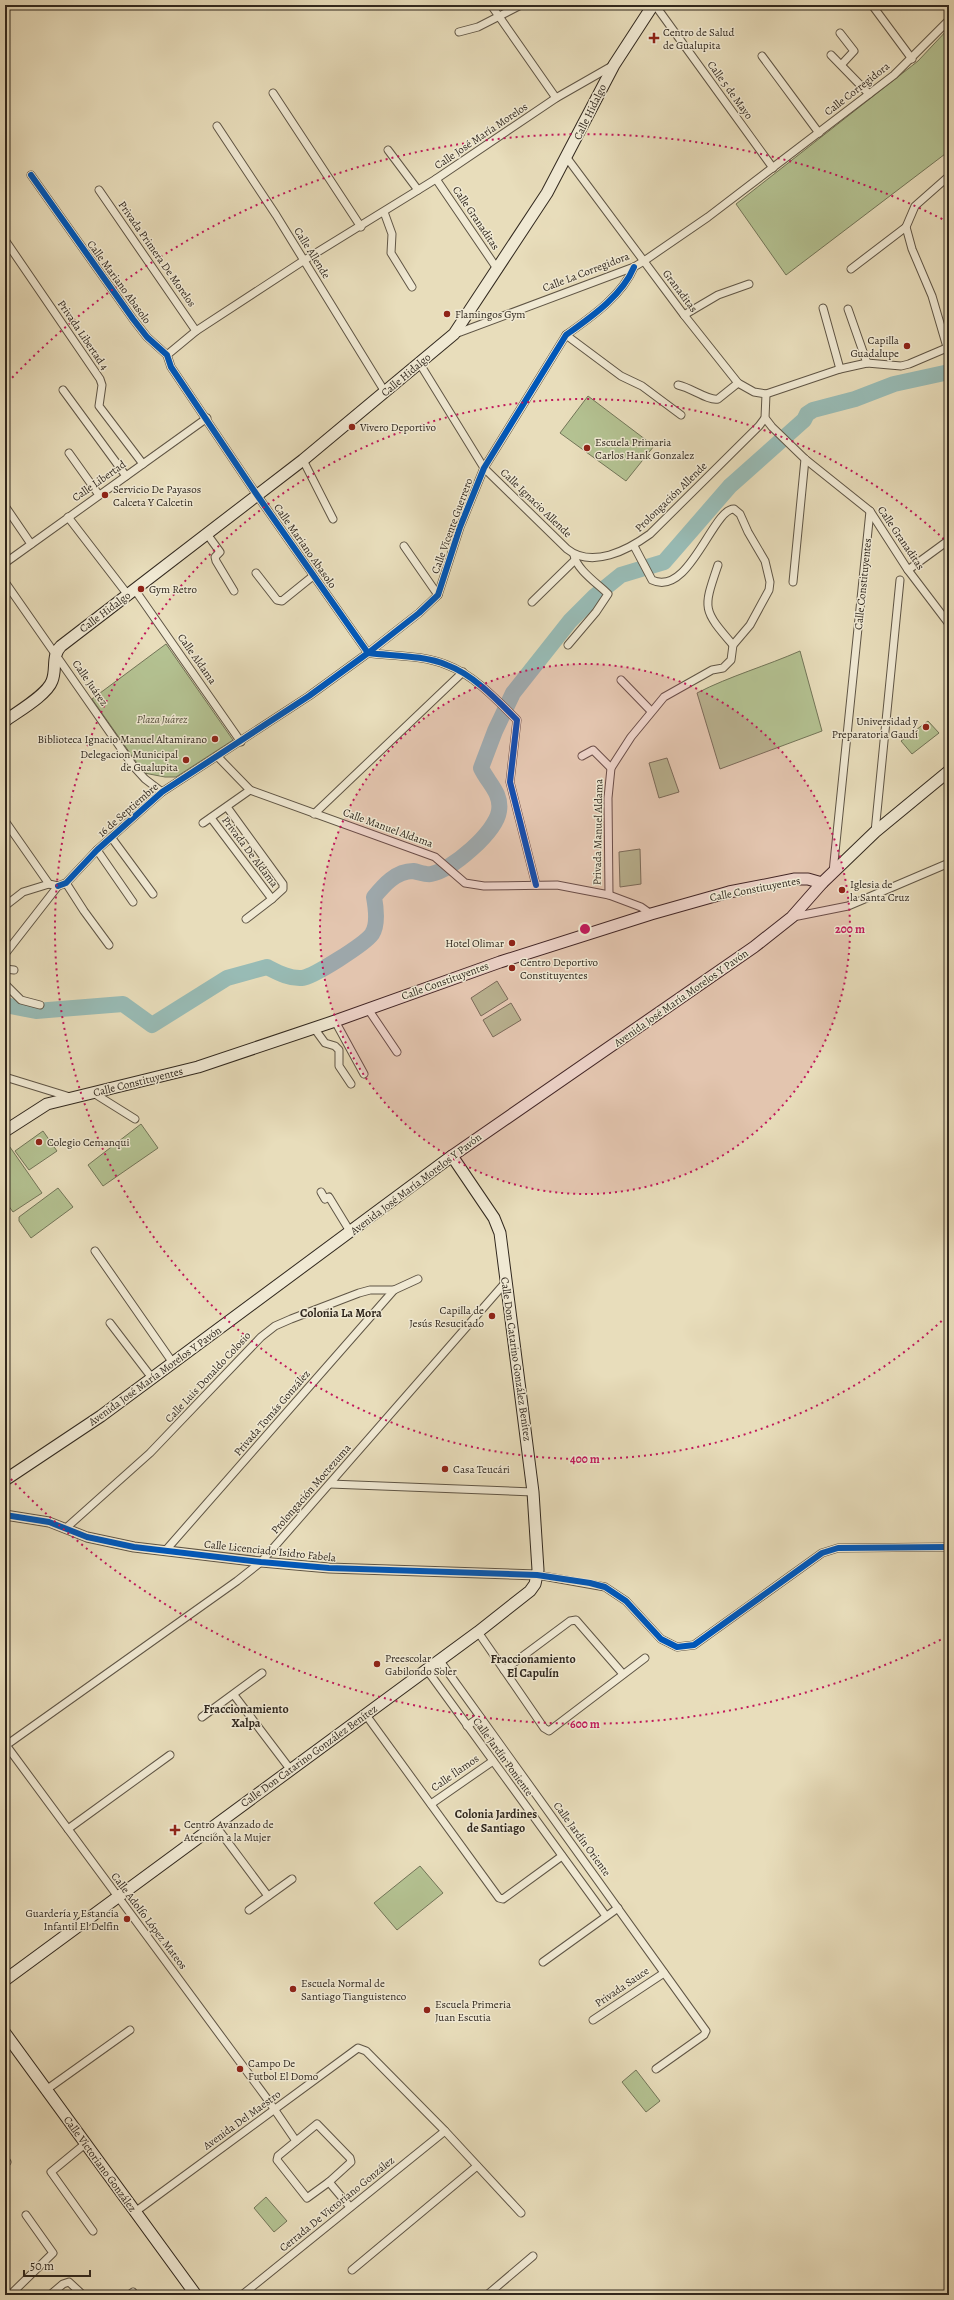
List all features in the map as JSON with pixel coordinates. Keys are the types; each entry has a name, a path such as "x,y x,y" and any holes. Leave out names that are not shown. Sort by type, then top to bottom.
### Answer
{"main road":[{"name":"Calle Hidalgo","path":"56,653 60,646 303,460 420,364 454,334 548,194 614,65 654,5"},
{"path":"5,722 49,688 54,675 56,653"},
{"name":"Avenida José María Morelos Y Pavón","path":"5,1480 101,1416 351,1233 452,1156 754,947 792,917 822,883 875,832 949,771"},
{"name":"Calle Constituyentes","path":"5,1131 47,1104 95,1094 198,1067 335,1021 500,962 651,914 729,892 795,878 808,879 822,883"},
{"name":"Calle Don Catarino González Benítez","path":"5,1980 290,1768 440,1661 524,1597 535,1584 537,1575 533,1492 505,1282 502,1246 494,1218 452,1156"},
{"name":"Calle Victoriano González","path":"5,2033 196,2295"}],"street":[{"path":"491,5 556,98"},
{"path":"459,32 478,27 521,5"},
{"name":"Calle 5 de Mayo","path":"654,5 773,168"},
{"path":"872,5 912,58"},
{"name":"Calle Corregidora","path":"773,168 869,94 912,58 949,20"},
{"path":"840,33 854,51 842,64"},
{"path":"831,54 869,94"},
{"path":"762,56 819,133"},
{"name":"Calle José María Morelos","path":"167,355 196,331 303,261 361,227 436,179 556,98 614,65"},
{"path":"273,93 361,227"},
{"name":"Calle Allende","path":"218,126 276,215 385,392"},
{"path":"388,150 418,190"},
{"name":"Granaditas","path":"567,158 684,315 738,383 754,392 766,394"},
{"name":"Calle La Corregidora","path":"454,334 634,267 708,217 773,168"},
{"name":"Calle Mariano Abasolo","path":"31,175 132,319 147,337 167,355 171,367 207,418 257,495 368,653"},
{"path":"851,269 906,227 915,206 949,176"},
{"name":"Calle Granaditas","path":"436,179 498,270"},
{"name":"Privada Primera De Morelos","path":"99,190 196,331"},
{"path":"384,212 392,234 391,253 412,287"},
{"path":"765,418 766,394 840,369 867,363 901,366 916,363 948,347 932,296 912,249 906,227"},
{"name":"Privada Libertad 4","path":"5,240 100,379 102,385 99,406 143,464"},
{"name":"Calle Vicente Guerrero","path":"438,596 460,527 484,468 566,335 584,322 620,290 634,267"},
{"path":"684,315 718,295 749,284"},
{"path":"823,308 840,369"},
{"path":"848,309 867,363"},
{"path":"566,335 621,376 642,386 681,415"},
{"name":"Calle Ignacio Allende","path":"420,364 484,468 575,557"},
{"path":"678,385 694,389 705,397 714,400 738,383"},
{"path":"63,390 126,476"},
{"name":"Calle Libertad","path":"5,563 68,516 207,418"},
{"name":"Calle Granaditas","path":"765,418 805,459 870,511 908,570 949,624"},
{"name":"Prolongación Allende","path":"575,557 595,557 614,554 634,546 672,514 759,426 765,418"},
{"path":"68,453 99,495"},
{"path":"792,582 805,459"},
{"path":"303,460 333,519"},
{"path":"5,506 31,544"},
{"name":"Privada Manuel Aldama","path":"609,895 608,798 611,768 631,737 664,697 712,670 723,668 732,656 733,645 750,625 767,597 770,582 765,561 736,510 730,509 720,517 706,542 684,570 662,582 652,580 640,560 634,546"},
{"name":"Calle Constituyentes","path":"832,873 870,511"},
{"path":"68,516 131,592"},
{"path":"207,534 220,552 215,557 216,561 234,591"},
{"path":"908,570 949,540"},
{"path":"217,756 241,742 368,653 438,596 404,546"},
{"path":"532,602 575,557 608,594 596,612 568,645"},
{"path":"718,565 707,597 707,605 716,626 733,645"},
{"path":"256,573 277,600 282,601 313,576"},
{"path":"875,832 900,580"},
{"name":"Calle Juárez","path":"5,582 56,653 134,767 145,779 162,792"},
{"name":"Calle Aldama","path":"131,592 241,742"},
{"path":"942,615 949,610"},
{"path":"368,653 445,664 463,672 500,703 517,720 510,782 536,885"},
{"path":"314,814 463,672"},
{"path":"621,680 651,711"},
{"name":"Privada Manuel Aldama","path":"582,756 593,750 611,768"},
{"name":"16 de Septiembre","path":"58,886 66,883 97,850 162,792 217,756"},
{"name":"Calle Manuel Aldama","path":"217,756 250,790 435,857 465,883 484,886 557,885 609,895 641,907 651,914"},
{"path":"202,823 250,790"},
{"name":"Privada De Aldama","path":"227,807 283,884 283,888 272,899 246,919"},
{"name":"Privada De Aldama","path":"211,818 272,899"},
{"path":"5,821 49,884"},
{"path":"111,837 153,894"},
{"path":"97,850 133,902"},
{"path":"792,917 848,906 949,863"},
{"path":"66,883 109,945"},
{"path":"5,906 23,892 49,884 58,886 5,954"},
{"path":"5,969 14,970"},
{"path":"5,984 21,1000 40,1005"},
{"path":"368,1009 397,1052"},
{"path":"335,1021 364,1074"},
{"path":"314,1028 325,1043 336,1046 339,1050 339,1066 351,1084"},
{"path":"5,1077 71,1098"},
{"path":"95,1094 135,1119"},
{"path":"320,1192 325,1199 329,1197 351,1233"},
{"path":"95,1250 173,1363"},
{"path":"394,1290 418,1279"},
{"name":"Prolongación Moctezuma","path":"5,1746 237,1581 261,1562 505,1282"},
{"name":"Calle Luis Donaldo Colosio","path":"66,1528 150,1453 250,1348 275,1326 359,1293 370,1290 394,1290"},
{"name":"Privada Tomás González","path":"166,1550 394,1290"},
{"path":"110,1323 152,1378"},
{"path":"330,1484 533,1492"},
{"name":"Calle Licenciado Isidro Fabela","path":"5,1515 50,1522 87,1537 109,1542 261,1562 329,1568 537,1575"},
{"path":"537,1575 605,1587 626,1601 661,1639 677,1646 694,1645 822,1553 838,1548 949,1546"},
{"path":"504,1670 570,1621 576,1620 623,1674"},
{"path":"478,1632 544,1728 549,1731 645,1658"},
{"name":"Calle Jardín Oriente","path":"440,1661 706,2031 704,2035 656,2069"},
{"name":"Calle Jardín Poniente","path":"427,1670 606,1916"},
{"path":"202,1717 262,1674"},
{"path":"234,1694 290,1768"},
{"path":"366,1715 499,1898 503,1899 562,1856"},
{"path":"468,1726 480,1717"},
{"name":"Calle Adolfo López Mateos","path":"5,1746 68,1829 296,2141"},
{"path":"68,1829 170,1755"},
{"name":"Calle Ílamos","path":"431,1804 493,1761"},
{"path":"215,1825 268,1896"},
{"path":"249,1910 292,1879"},
{"path":"543,1962 618,1908"},
{"name":"Privada Sauce","path":"593,2020 664,1972"},
{"path":"46,2090 130,2030"},
{"name":"Avenida Del Maestro","path":"135,2212 353,2050 362,2048 445,2131"},
{"path":"319,2124 350,2158 351,2162 329,2182 310,2197 305,2197 277,2160 278,2156 319,2124"},
{"path":"445,2131 521,2213"},
{"name":"Cerrada De Victoriano González","path":"242,2295 445,2131"},
{"path":"85,2144 51,2172 93,2231"},
{"path":"352,2270 477,2166"},
{"path":"329,2182 350,2207"},
{"path":"10,2295 53,2253 26,2216"},
{"path":"487,2295 533,2256"},
{"path":"50,2295 63,2284 68,2282 83,2295"}],"green space":[{"path":"949,28 949,151 786,275 736,204 918,61"},
{"path":"588,396 654,446 626,481 560,433"},
{"name":"Plaza Juárez","path":"166,644 233,740 176,777 165,777 144,773 92,699"},
{"path":"800,651 822,731 720,769 697,693 722,681"},
{"path":"928,721 939,733 912,754 901,741"},
{"path":"667,758 679,792 659,798 649,763"},
{"path":"640,849 641,884 620,887 619,852"},
{"path":"497,981 508,999 481,1016 471,998"},
{"path":"511,1003 521,1020 493,1037 483,1020"},
{"path":"141,1124 158,1148 103,1186 88,1165"},
{"path":"43,1131 57,1151 29,1170 15,1151"},
{"path":"5,1140 42,1193 13,1212 5,1201"},
{"path":"58,1188 73,1207 31,1238 19,1221 19,1217"},
{"path":"420,1866 443,1893 397,1930 374,1903"},
{"path":"636,2070 660,2101 646,2112 622,2082"},
{"path":"266,2197 287,2221 274,2232 254,2208"}],"waterway":[{"path":"5,1005 36,1011 123,1004 152,1025 227,978 267,967 288,976 302,978 317,972 350,952 372,934 376,921 374,897 386,884 401,873 413,871 431,874 440,871 472,849 490,829 496,820 499,805 494,788 481,768 495,731 513,693 570,621 595,596 621,575 664,562 730,486 804,420 807,414 813,410 855,399 894,384 949,372"}],"cycle path":[{"path":"31,175 133,319 147,337 167,355 171,367 257,495 368,653 428,659 457,669 485,689 517,720 510,782 536,885"},
{"path":"58,886 66,883 97,850 162,792 309,696 368,653 419,613 438,595 460,527 484,468 566,335 614,297 629,278 634,267"},
{"path":"5,1515 49,1522 87,1537 134,1547 261,1562 329,1568 537,1575 590,1583 605,1587 626,1601 661,1639 677,1647 694,1645 822,1553 838,1548 949,1547"}],"place":[{"name":"Centro de Salud de Gualupita","path":"654,38"},
{"name":"Flamingos Gym","path":"447,314"},
{"name":"Capilla Guadalupe","path":"907,346"},
{"name":"Vivero Deportivo","path":"352,427"},
{"name":"Escuela Primaria Carlos Hank Gonzalez","path":"587,448"},
{"name":"Servicio De Payasos Calceta Y Calcetin","path":"105,495"},
{"name":"Gym Retro","path":"141,589"},
{"name":"Universidad y Preparatoria Gaudí","path":"926,727"},
{"name":"Biblioteca Ignacio Manuel Altamirano","path":"215,739"},
{"name":"Delegacion Municipal de Gualupita","path":"186,760"},
{"name":"Iglesia de la Santa Cruz","path":"842,890"},
{"name":"Hotel Olimar","path":"512,943"},
{"name":"Centro Deportivo Constituyentes","path":"512,968"},
{"name":"Colegio Cemanqui","path":"39,1142"},
{"name":"Capilla de Jesús Resucitado","path":"492,1316"},
{"name":"Casa Teucári","path":"445,1469"},
{"name":"Preescolar Gabilondo Soler","path":"377,1664"},
{"name":"Centro Avanzado de Atención a la Mujer","path":"175,1830"},
{"name":"Guardería y Estancia Infantil El Delfín","path":"127,1919"},
{"name":"Escuela Normal de Santiago Tianguistenco","path":"293,1989"},
{"name":"Escuela Primeria Juan Escutia","path":"427,2010"},
{"name":"Campo De Futbol El Domo","path":"240,2069"}],"district":[{"name":"Colonia La Mora","path":"341,1313"},
{"name":"Fraccionamiento El Capulín","path":"533,1666"},
{"name":"Fraccionamiento Xalpa","path":"246,1716"},
{"name":"Colonia Jardines de Santiago","path":"496,1821"}]}
